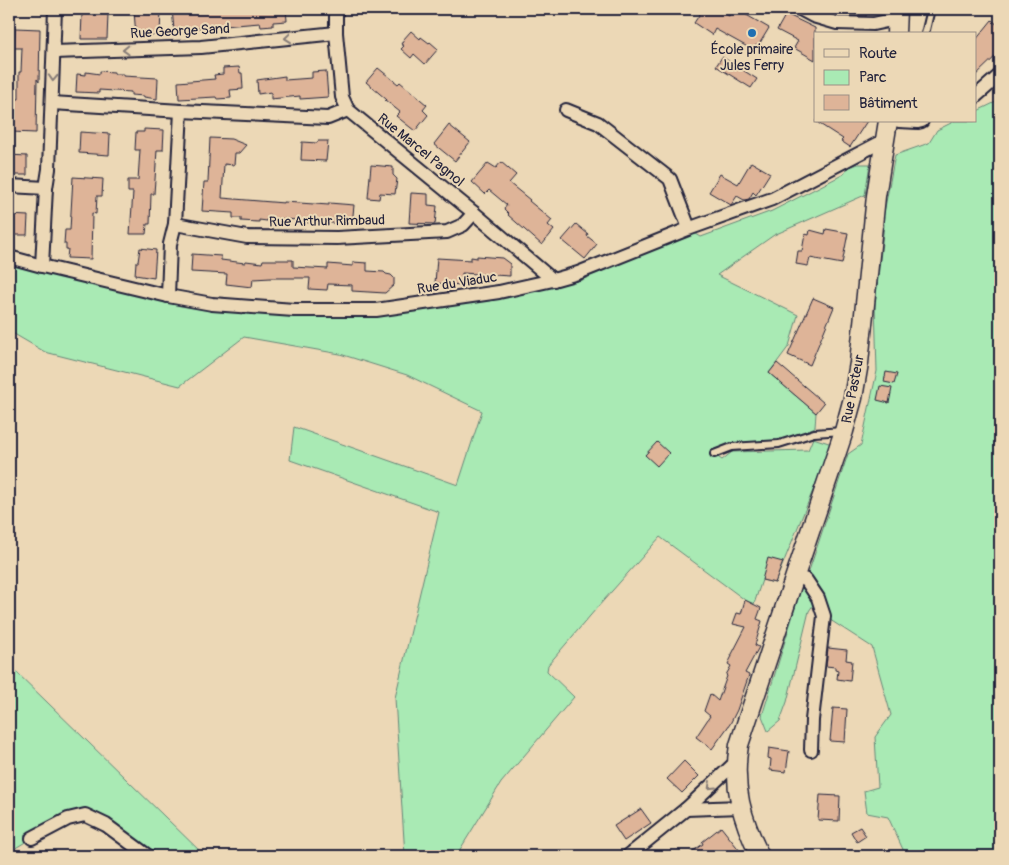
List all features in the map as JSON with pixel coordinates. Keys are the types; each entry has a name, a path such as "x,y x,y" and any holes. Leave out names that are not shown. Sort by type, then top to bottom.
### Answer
{"main road":[{"name":"Rue Pasteur","path":"760,856 751,838 740,807 736,762 739,745 844,431 853,398 859,363 876,196 888,122"}],"street":[{"path":"42,266 46,188 49,169 55,9"},
{"path":"52,104 328,118 348,110 342,98 336,33 336,9"},
{"path":"800,9 813,16 837,23 872,24 896,21"},
{"name":"Rue George Sand","path":"54,52 201,47 336,33"},
{"path":"976,96 1000,75"},
{"name":"Rue Marcel Pagnol","path":"348,110 553,280"},
{"path":"566,110 598,123 670,180 690,228"},
{"path":"168,296 170,244 175,224 181,111"},
{"name":"Rue du Viaduc","path":"9,257 168,296 212,304 294,310 376,310 499,292 578,273 690,228 772,199 885,140"},
{"path":"9,186 46,188"},
{"name":"Rue Arthur Rimbaud","path":"175,224 247,237 337,238 447,232 463,225 474,213"},
{"path":"795,576 806,580 818,598 824,616 812,720 811,750"},
{"path":"628,856 686,809 736,762"},
{"path":"686,809 740,807"},
{"path":"32,838 68,819 86,815 106,825 148,856"}],"lane":[{"path":"925,32 931,9"},
{"path":"714,454 732,446 779,444 814,433 844,431"}],"green space":[{"path":"1000,100 1000,856 906,856 888,817 867,813 864,791 878,787 875,737 891,715 872,647 824,616 818,598 809,611 787,702 780,721 768,731 762,716 804,579 806,580 848,454 861,445 877,371 875,304 884,225 883,218 895,155 929,143 937,130 953,122 976,122 976,112"},
{"path":"858,164 870,164 865,195 774,235 717,275 798,315 789,346 769,373 816,413 815,427 779,444 732,447 715,455 722,460 732,452 808,450 813,438 832,444 775,583 762,580 754,604 745,600 660,537 548,665 547,671 574,697 501,783 456,856 405,856 395,698 439,512 290,460 294,427 458,485 482,411 407,375 340,354 244,337 180,386 45,352 9,331 9,257 168,296 376,310 553,280 688,229 701,237 772,211 844,174 848,168"},
{"path":"9,665 205,856 148,856 85,815 32,838 9,852"}],"building":[{"path":"161,9 160,35 136,36 134,11"},
{"path":"172,9 286,9 287,21 273,22 273,26 261,27 260,23 174,30"},
{"path":"703,9 717,9 729,16 736,9 769,28 758,46 756,45 753,50 715,29 712,35 694,23"},
{"path":"818,9 868,9 866,16 838,15"},
{"path":"82,14 108,14 107,39 81,39"},
{"path":"786,14 815,28 814,59 794,48 798,41 777,30"},
{"path":"992,20 1000,27 1000,52 976,75 976,40"},
{"path":"15,28 40,29 36,133 11,132 12,99 19,99 19,72 21,72 22,48 14,48"},
{"path":"411,31 420,39 421,37 438,49 425,64 414,54 411,58 401,49 404,46 401,44 403,40"},
{"path":"722,57 757,79 751,88 716,66"},
{"path":"239,67 240,73 242,73 243,89 230,90 231,98 179,99 178,82 215,79 214,75 223,74 223,68"},
{"path":"378,68 398,84 400,82 427,105 423,110 428,115 415,131 396,116 400,112 366,82"},
{"path":"100,71 114,72 114,74 123,74 123,76 158,78 157,99 131,95 131,92 99,90 99,93 76,92 77,74 86,75 86,72 100,74"},
{"path":"326,71 328,97 300,99 300,96 271,99 271,92 258,94 257,80 285,76 285,80 312,78 312,72"},
{"path":"817,122 866,122 850,147 841,141 843,139"},
{"path":"449,125 470,142 455,161 434,144"},
{"path":"144,129 164,130 163,150 157,150 154,194 151,194 150,224 147,224 146,234 130,234 133,192 128,192 128,180 138,180 140,150 135,150 136,132 144,132"},
{"path":"80,132 110,134 109,155 79,153"},
{"path":"210,138 231,139 246,145 239,153 235,153 234,165 224,164 222,198 284,203 354,205 352,225 267,218 267,221 259,220 259,222 241,221 241,218 233,218 233,213 202,211 204,182 208,182"},
{"path":"318,141 328,141 326,161 301,160 302,142 317,143"},
{"path":"9,155 27,156 27,175 13,175 9,173"},
{"path":"501,162 516,175 509,183 552,220 548,225 554,230 542,245 508,215 504,209 507,205 489,190 485,194 472,182 488,163 496,168"},
{"path":"751,162 770,173 756,195 753,192 749,199 744,200 737,196 731,205 709,192 720,174 738,184"},
{"path":"371,165 393,167 393,175 397,179 395,194 380,193 379,199 368,198"},
{"path":"73,177 103,179 102,196 97,196 96,214 92,213 91,259 67,258 68,249 66,249 66,244 64,244 65,230 70,230"},
{"path":"411,193 428,194 428,205 437,206 435,224 409,223"},
{"path":"9,215 28,216 27,235 9,235"},
{"path":"576,224 597,244 585,259 562,240"},
{"path":"826,229 848,233 842,264 810,258 808,266 796,264 798,251 802,251 805,234 809,235 810,230 825,234"},
{"path":"140,248 156,250 154,278 135,275"},
{"path":"192,254 221,256 221,260 245,263 246,261 262,263 263,260 293,260 293,267 328,269 328,264 353,266 353,262 367,263 367,271 384,272 391,275 394,278 394,285 385,293 352,291 352,285 328,284 327,290 309,289 310,278 253,279 252,287 226,284 227,274 191,272"},
{"path":"477,256 502,258 510,264 510,276 462,273 462,285 435,283 437,258 471,260 471,257 477,258"},
{"path":"813,298 834,307 810,365 788,355"},
{"path":"777,363 824,403 816,413 769,373"},
{"path":"886,372 897,374 894,384 884,382"},
{"path":"880,386 892,388 889,403 877,400"},
{"path":"657,442 669,453 657,466 645,455"},
{"path":"768,558 783,562 775,583 762,580"},
{"path":"745,600 761,608 757,619 762,621 755,645 759,647 745,673 749,675 737,710 730,724 712,749 696,737 710,716 704,711 710,694 718,701 726,675 731,666 728,664 731,656 746,627 733,624 737,613 741,614"},
{"path":"828,648 847,650 846,660 852,661 850,681 837,679 838,671 835,670 835,667 826,666"},
{"path":"833,708 847,709 845,742 830,741"},
{"path":"769,748 789,751 786,772 770,770"},
{"path":"684,761 699,776 682,793 667,779"},
{"path":"820,795 840,796 839,821 818,820"},
{"path":"641,809 651,823 624,841 614,826"},
{"path":"721,827 740,851 733,856 686,856 703,844 702,842"},
{"path":"860,827 866,836 857,842 851,832"}],"place":[{"name":"École primaire Jules Ferry","path":"752,33"}]}
